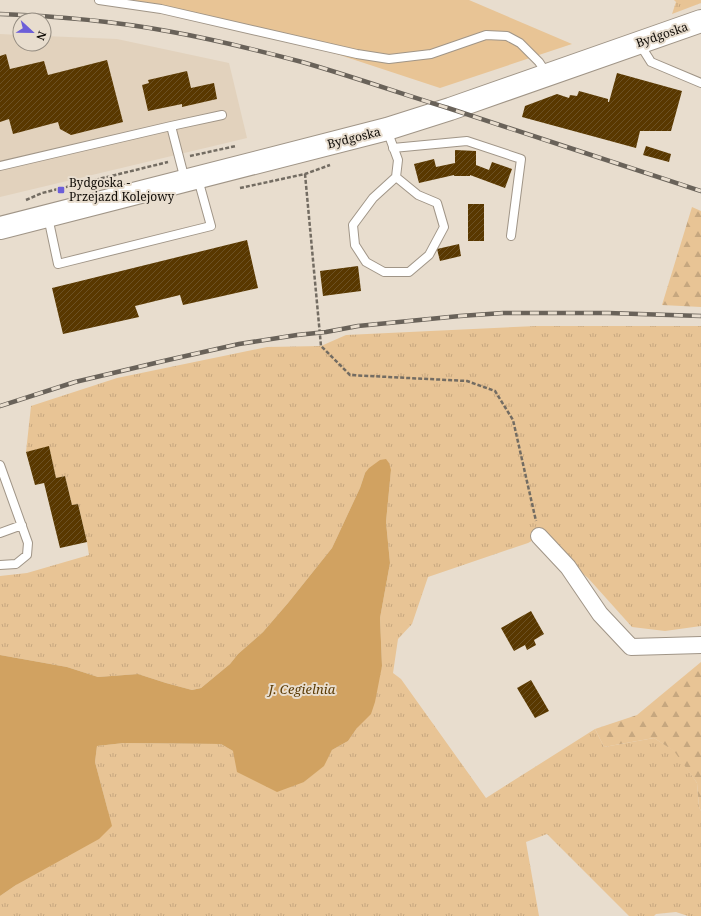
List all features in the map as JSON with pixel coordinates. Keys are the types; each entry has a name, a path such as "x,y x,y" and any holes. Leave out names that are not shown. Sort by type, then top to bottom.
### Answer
{"street":[{"name":"Bydgoska","path":"0,228 301,152 390,138 450,109 548,74 698,24"},
{"path":"539,536 568,567 600,614 631,646 701,645"}],"lane":[{"path":"99,0 161,8 357,54 389,59 431,54 486,35 507,36 520,43 548,74"},
{"path":"639,43 650,62 701,83"},
{"path":"0,166 222,115"},
{"path":"48,216 58,264 211,226 191,179 179,159 171,126"},
{"path":"396,177 418,195 437,204 444,227 429,255 409,272 384,272 366,262 355,245 353,225 373,198 396,177 398,160 390,138 467,141 521,159 511,236"},
{"path":"0,465 28,543 27,555 16,564 0,565"},
{"path":"0,533 22,525"}],"path":[{"path":"42,193 243,144"},
{"path":"301,152 305,174 321,346 350,375 467,381 495,391 513,420 539,536"}],"shaded area":[{"path":"0,34 12,35 12,52 52,52 52,36 117,39 229,63 247,138 0,197"}],"green space":[{"path":"132,0 469,0 572,44 440,88 249,25"},
{"path":"674,0 701,0 701,3 672,14 676,2"},
{"path":"692,207 701,211 701,307 662,305"},
{"path":"536,326 701,326 701,626 665,631 632,627 588,578 539,537 528,543 428,577 412,624 398,639 393,673 401,679 486,798 595,729 604,747 654,738 675,751 697,783 699,807 701,811 701,916 688,916 676,912 656,914 654,916 629,916 547,834 526,842 539,916 0,916 0,896 16,885 108,811 95,762 97,746 124,743 221,744 233,751 304,782 323,766 332,750 348,741 357,728 382,666 380,618 390,563 386,522 391,470 365,473 360,488 332,548 263,632 238,654 230,664 201,688 192,690 138,674 98,677 67,667 0,655 0,576 27,573 89,555 78,504 72,505 65,476 56,478 49,447 26,452 31,406 117,378 267,347 321,346 346,335"},
{"path":"701,662 701,811 699,807 697,783 674,751 654,738 604,747 595,729 637,715"}],"water":[{"name":"J. Cegielnia","path":"386,459 391,470 386,522 390,563 380,618 382,666 375,702 371,714 357,728 348,741 332,750 324,766 304,782 277,792 237,772 233,751 221,744 124,743 97,746 95,762 112,826 99,839 16,885 0,896 0,655 67,667 98,677 138,674 192,690 201,688 230,664 238,654 263,632 288,603 332,548 360,488 365,473 380,460"}],"building":[{"path":"6,54 10,69 44,61 48,75 107,60 123,122 71,135 60,129 58,122 13,134 9,119 0,122 0,56"},
{"path":"187,71 191,88 214,83 217,99 182,107 182,104 148,111 142,85 149,83 148,80"},
{"path":"617,73 682,91 671,131 640,131 636,148 522,117 525,106 557,94 569,98 570,95 577,96 579,91 608,99 609,102"},
{"path":"646,146 671,154 669,162 643,155"},
{"path":"455,150 476,151 476,165 489,170 492,162 512,169 505,188 470,175 454,175 419,183 414,164 434,159 436,167 455,163"},
{"path":"468,204 484,204 484,241 468,241"},
{"path":"247,240 258,288 183,305 180,295 135,306 139,317 63,334 52,288"},
{"path":"459,244 461,256 440,261 437,249"},
{"path":"358,266 361,291 323,296 320,271"},
{"path":"49,446 56,478 65,476 72,505 78,504 87,542 60,548 44,483 35,485 26,452"},
{"path":"531,611 544,634 534,640 536,645 527,650 525,645 514,651 501,628"},
{"path":"531,680 549,711 535,718 517,688"}],"railway":[{"path":"0,14 42,16 126,24 167,31 268,53 302,62 448,108 701,191"},
{"path":"0,406 75,382 239,344 358,326 503,313 608,313 701,316"}],"place":[{"name":"Bydgoska - Przejazd Kolejowy","path":"61,190"}]}
